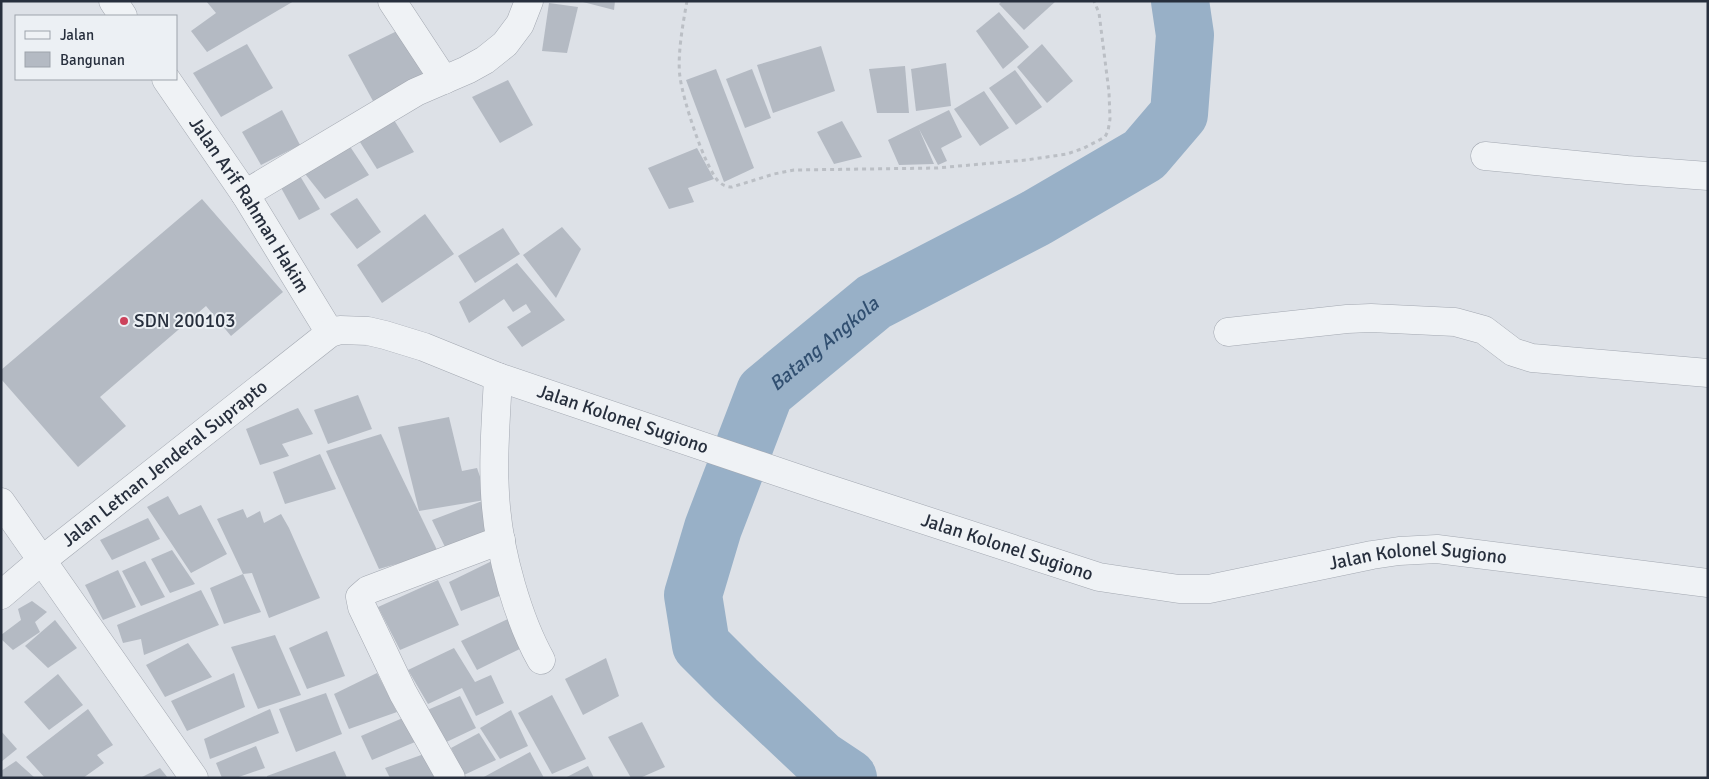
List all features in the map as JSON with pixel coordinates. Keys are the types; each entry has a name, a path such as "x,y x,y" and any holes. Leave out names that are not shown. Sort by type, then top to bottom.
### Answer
{"street":[{"path":"112,1 122,15"},
{"path":"392,1 444,80"},
{"path":"245,194 416,92 485,60 505,44 520,24 529,1"},
{"name":"Jalan Arif Rahman Hakim","path":"167,80 245,194 330,333"},
{"path":"1485,156 1708,176"},
{"path":"1228,332 1347,319 1371,318 1455,322 1484,330 1513,352 1532,358 1708,373"},
{"name":"Jalan Kolonel Sugiono","path":"330,333 340,330 354,330 385,334 424,347 498,377 623,418 823,488 1099,577 1179,589 1209,589 1372,555 1418,549 1437,549 1708,583"},
{"name":"Jalan Letnan Jenderal Suprapto","path":"1,595 330,333"},
{"path":"498,377 494,458 496,508 501,540 521,618 541,660"},
{"path":"1,502 194,778"},
{"path":"451,778 404,693 362,607 360,597 368,590 501,540"}],"path":[{"path":"687,1 682,34 680,77 691,122 709,165 719,182 732,187 785,171 937,168 1034,159 1067,154 1084,148 1105,137 1110,119 1109,92 1099,13 1094,1"}],"building":[{"path":"206,1 294,1 207,52 191,31 216,13"},
{"path":"579,1 615,1 614,10"},
{"path":"1002,1 1056,1 1024,30 999,4"},
{"path":"549,3 578,7 567,53 542,51"},
{"path":"999,12 1029,47 1003,69 976,31"},
{"path":"399,30 427,77 373,101 348,55"},
{"path":"247,44 273,88 221,117 193,73"},
{"path":"1042,44 1073,81 1047,103 1017,67"},
{"path":"821,46 835,91 773,113 757,65"},
{"path":"946,63 951,106 916,111 911,69"},
{"path":"905,66 909,113 877,113 869,69"},
{"path":"716,69 754,168 724,182 686,80"},
{"path":"752,69 771,118 745,128 726,79"},
{"path":"1015,70 1042,107 1016,125 989,88"},
{"path":"508,80 533,125 500,143 472,97"},
{"path":"984,91 1009,128 980,146 954,109"},
{"path":"282,110 300,145 261,165 242,132"},
{"path":"949,110 962,137 941,148 947,161 938,165 919,129 934,164 899,165 888,140"},
{"path":"394,120 414,152 377,169 358,139"},
{"path":"842,121 862,157 834,164 817,132"},
{"path":"347,142 369,175 325,199 302,170"},
{"path":"697,148 714,179 688,188 694,202 669,209 648,168"},
{"path":"300,176 320,209 299,220 280,186"},
{"path":"357,198 381,232 357,249 330,214"},
{"name":"SDN 200103","path":"202,199 283,292 231,336 206,306 100,397 126,426 78,467 1,379 1,370"},
{"path":"425,214 454,254 382,303 357,265"},
{"path":"562,227 581,249 556,298 523,255"},
{"path":"503,228 520,254 475,283 458,256"},
{"path":"517,263 565,320 522,347 507,327 531,312 526,304 513,312 504,299 469,323 459,302"},
{"path":"358,395 372,429 328,444 314,410"},
{"path":"298,408 313,434 282,444 289,456 260,465 246,429"},
{"path":"449,417 462,471 477,468 488,500 493,529 445,547 432,520 485,500 419,511 398,427"},
{"path":"381,434 438,552 379,569 326,451"},
{"path":"320,454 336,489 285,504 273,472"},
{"path":"168,496 179,515 201,505 227,554 191,573 147,507"},
{"path":"243,509 247,518 260,511 264,523 281,514 320,598 269,618 252,573 243,574 217,519"},
{"path":"148,518 160,539 112,560 100,540"},
{"path":"172,550 195,584 170,593 151,559"},
{"path":"496,559 507,593 461,611 449,582"},
{"path":"145,561 165,597 141,606 122,571"},
{"path":"118,570 136,607 103,620 85,585"},
{"path":"243,574 261,612 224,624 210,588"},
{"path":"438,580 459,625 400,650 378,607"},
{"path":"201,590 219,625 144,655 141,639 123,643 117,625"},
{"path":"32,601 47,612 35,622 40,632 13,650 1,639 1,635 21,620 18,609"},
{"path":"510,618 526,646 477,670 461,641"},
{"path":"55,620 77,648 48,668 25,646"},
{"path":"327,631 345,676 307,689 289,648"},
{"path":"275,635 301,695 258,709 231,647"},
{"path":"188,643 212,677 165,697 146,665"},
{"path":"454,648 475,682 491,675 504,703 476,716 462,688 428,704 408,670"},
{"path":"606,658 619,696 583,715 565,679"},
{"path":"234,673 245,707 187,731 171,701"},
{"path":"377,673 397,712 349,729 334,694"},
{"path":"58,674 83,705 49,730 24,702"},
{"path":"326,693 342,734 296,752 279,709"},
{"path":"552,695 586,759 552,774 518,713"},
{"path":"460,696 476,728 440,745 425,711"},
{"path":"88,709 113,745 97,755 104,763 83,778 45,778 26,757"},
{"path":"270,709 279,733 210,759 204,739"},
{"path":"511,710 528,746 500,759 480,728"},
{"path":"405,717 415,742 372,760 361,736"},
{"path":"642,722 665,767 640,778 631,778 608,737"},
{"path":"1,731 17,749 1,762"},
{"path":"479,733 496,760 464,775 451,748"},
{"path":"256,746 265,768 236,778 222,778 216,763"},
{"path":"335,751 347,778 267,778 267,776"},
{"path":"530,752 544,778 482,778"},
{"path":"424,754 440,778 390,778 385,768"},
{"path":"16,761 35,778 1,778 1,771"},
{"path":"588,766 594,778 565,778"},
{"path":"160,768 168,778 140,778"}],"waterway":[{"name":"Batang Angkola","path":"848,778 821,760 701,645 693,595 713,528 765,392 874,302 1036,218 1144,155 1179,114 1185,35 1180,1"}],"place":[{"name":"SDN 200103","path":"124,321"}]}
